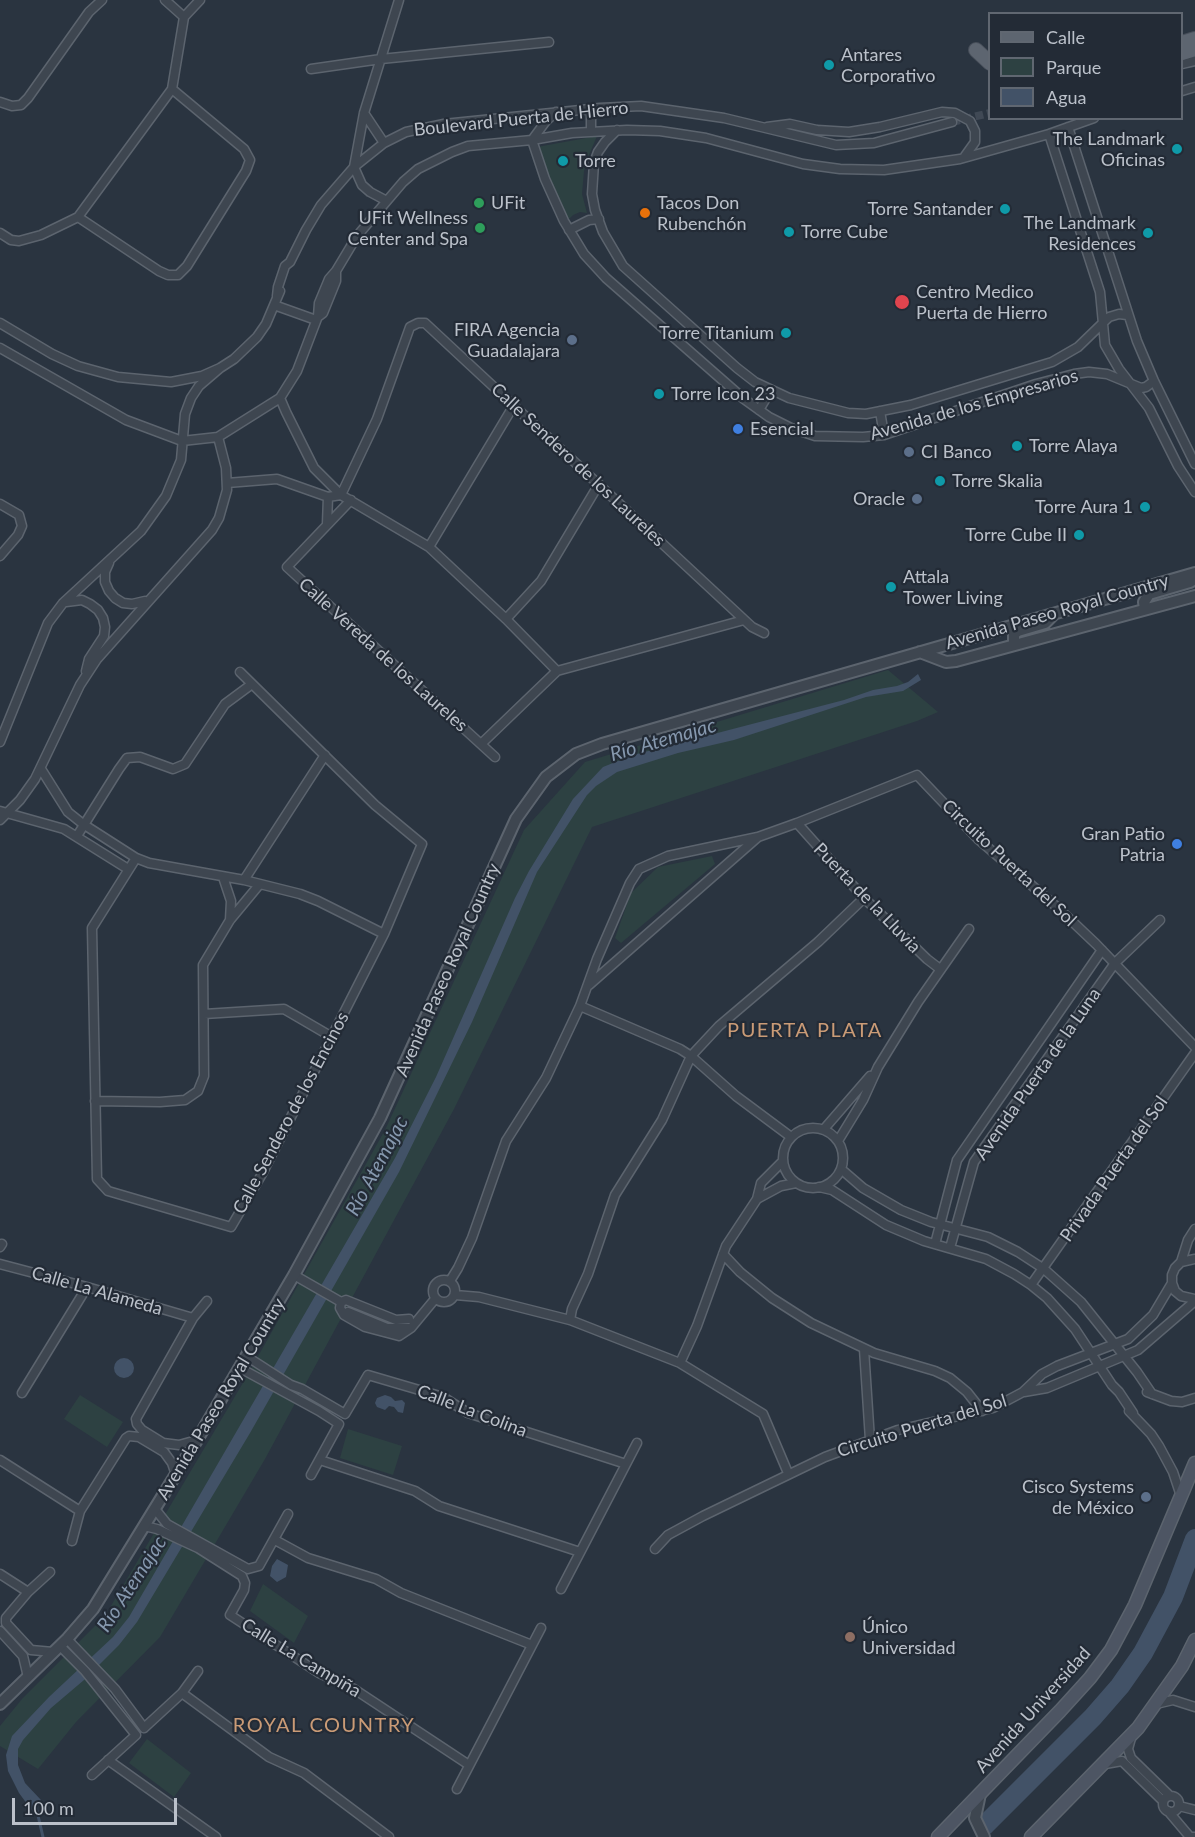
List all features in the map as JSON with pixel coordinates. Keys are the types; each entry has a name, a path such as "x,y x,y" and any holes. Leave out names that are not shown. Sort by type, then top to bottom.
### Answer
{"main road":[{"path":"976,50 988,61"},
{"name":"Avenida Universidad","path":"938,1837 1067,1703 1111,1650 1135,1605 1195,1463"},
{"path":"1032,1837 1134,1732 1182,1666 1195,1640"}],"street":[{"path":"0,102 12,106 21,105 90,12 102,0"},
{"path":"165,0 184,17"},
{"path":"386,200 362,185 354,167 364,113 399,0"},
{"path":"0,233 19,241 41,235 78,217 172,89 184,17 197,1"},
{"path":"311,69 381,59 549,42"},
{"path":"78,217 159,271 168,275 178,274 188,266 233,193 250,160 244,149 172,89"},
{"name":"Boulevard Puerta de Hierro","path":"220,368 240,354 257,337 283,288 290,262 317,211 354,167 384,143 406,132 444,124 556,112 652,107 724,118 823,143 848,145 874,143 952,123"},
{"path":"591,109 591,131"},
{"path":"532,140 556,112"},
{"path":"764,128 790,124 817,130 849,132 872,129 942,112 956,113 970,121 975,137 973,147 960,159"},
{"path":"364,113 384,143"},
{"name":"Boulevard Puerta de Hierro","path":"182,441 218,437 280,398 297,371 329,279 357,236 386,200 418,169 468,146 591,131 660,131 706,138 803,164 840,169 884,170 960,159 1049,134 1088,120"},
{"path":"1068,127 1127,315 1154,381 1195,464"},
{"name":"Avenida de los Empresarios","path":"618,130 605,142 594,163 592,194 610,245 623,266 634,277 737,369 771,390 809,404 848,413 866,414 935,398 1052,362 1078,347 1102,322"},
{"path":"1049,134 1100,292 1105,345 1119,369 1149,408 1178,466 1195,492"},
{"name":"Avenida de los Empresarios","path":"532,140 545,179 569,230 584,254 606,278 744,399 791,428 815,436 852,438 884,435 1036,384 1089,372 1107,374 1133,386"},
{"path":"569,230 589,220 599,219"},
{"path":"274,305 317,318"},
{"path":"1102,322 1114,315 1127,315"},
{"path":"0,323 64,360 112,376 171,382 202,376 220,368"},
{"name":"Calle Sendero de los Laureles","path":"341,495 377,419 408,332 413,325 425,323 744,620 764,633"},
{"path":"0,348 126,420 182,441"},
{"path":"0,742 48,623 63,603 141,531 166,496 181,460 185,414 191,398 199,386 220,368"},
{"path":"1133,386 1146,387 1154,381"},
{"path":"759,410 771,390"},
{"path":"280,398 314,468 341,495 429,547 506,619 557,671"},
{"path":"429,547 514,405"},
{"path":"880,411 884,435"},
{"path":"2,815 20,800 41,769 85,678 97,659 212,530 223,505 226,483 226,468 218,437"},
{"path":"226,483 277,480 328,496 341,495"},
{"path":"506,619 541,582 599,484"},
{"path":"327,524 328,496"},
{"name":"Calle Vereda de los Laureles","path":"351,500 287,567 495,757"},
{"path":"0,504 19,515 22,526 18,535 0,556"},
{"path":"114,556 105,572 105,582 109,591 123,603 142,603 150,598"},
{"name":"Avenida Paseo Royal Country","path":"0,1704 60,1646 100,1600 198,1440 294,1275 380,1118 516,819 546,777 576,754 602,744 1195,573"},
{"path":"1145,609 1144,602 1149,594 1195,579"},
{"name":"Avenida Paseo Royal Country","path":"920,652 946,662 1195,596"},
{"path":"63,603 82,600 98,610 103,618 104,636 88,659 85,678"},
{"path":"1014,645 1014,634 1044,623 1057,611"},
{"path":"481,744 557,671 744,620"},
{"name":"Calle Sendero de los Encinos","path":"136,858 92,928 97,1179 108,1191 231,1227 262,1174 384,934 422,844 375,805 240,672"},
{"path":"77,836 128,758 140,757 173,769 184,764 225,704 252,684"},
{"path":"244,880 325,755"},
{"path":"41,769 68,812 84,825 136,858 149,863 244,880 300,894 384,934"},
{"name":"Circuito Puerta del Sol","path":"450,1281 472,1238 506,1141 546,1078 580,1006 630,883 639,869 668,856 759,837 917,775 978,839 1058,908 1102,950 1195,1047"},
{"path":"2,815 64,829 128,869"},
{"name":"Puerta de la Lluvia","path":"797,823 864,898 940,969"},
{"name":"Circuito Puerta del Sol","path":"586,987 759,837"},
{"path":"223,877 231,900 230,920"},
{"path":"96,1101 185,1100 198,1091 204,1076 202,965 230,920 259,885"},
{"path":"570,1320 615,1195 662,1120 691,1056 719,1026 818,942 864,898"},
{"name":"Avenida Puerta de la Luna","path":"950,1248 974,1162 1115,963 1160,920"},
{"path":"838,1141 878,1067 940,969 969,929"},
{"name":"Avenida Puerta de la Luna","path":"935,1244 957,1160 1102,950"},
{"path":"580,1006 680,1049 736,1096 791,1137"},
{"path":"204,1014 284,1009 332,1036"},
{"name":"Privada Puerta del Sol","path":"1031,1285 1195,1053"},
{"path":"824,1129 878,1067"},
{"path":"1017,1073 1031,1082"},
{"path":"819,1187 828,1184 841,1169 842,1149 838,1141 824,1129 806,1128 791,1137 786,1144 783,1161 785,1170 796,1183 807,1187 832,1190 886,1225 935,1244 986,1259 1031,1285 1076,1329 1112,1385 1115,1395 1151,1434 1167,1460 1181,1497"},
{"path":"680,1363 698,1326 728,1242 757,1199 761,1183 783,1161"},
{"path":"841,1169 854,1181 888,1203 940,1224 978,1233 1003,1244 1044,1269 1072,1293 1137,1372 1152,1394 1162,1399 1182,1402 1195,1398"},
{"path":"757,1199 781,1186 796,1183"},
{"name":"Circuito Puerta del Sol","path":"655,1549 668,1535 788,1473 870,1440 920,1424 993,1408 1023,1392 1042,1374 1057,1366 1128,1339 1146,1322 1162,1301 1172,1283 1175,1268 1181,1262 1188,1240 1195,1229"},
{"path":"723,1254 740,1272 783,1305 828,1332 864,1348 950,1378 972,1396 982,1411"},
{"path":"1181,1262 1195,1259"},
{"name":"Calle La Alameda","path":"0,1264 193,1318"},
{"path":"294,1275 341,1303 344,1316 364,1327 399,1336 411,1328 435,1299"},
{"path":"455,1295 455,1287 450,1281 442,1280 436,1283 432,1293 435,1299 446,1302 455,1295 479,1297 570,1320 680,1363 763,1414 788,1473"},
{"path":"1172,1283 1175,1291 1181,1296 1195,1300"},
{"path":"22,1393 87,1287"},
{"path":"341,1303 355,1298 409,1319 424,1314"},
{"name":"Circuito Puerta del Sol","path":"1023,1392 1047,1388 1138,1350 1195,1300"},
{"path":"198,1440 179,1445 163,1443 142,1430 136,1419 193,1318 207,1301"},
{"path":"864,1348 870,1440"},
{"name":"Calle La Colina","path":"246,1356 291,1385 345,1414 368,1375 443,1397 468,1413 626,1464"},
{"path":"240,1368 339,1424 311,1475"},
{"path":"72,1541 80,1511 129,1436 140,1437 164,1452 172,1463 176,1475"},
{"path":"561,1589 637,1443"},
{"path":"0,1460 80,1511"},
{"path":"320,1460 416,1491 439,1506 580,1552"},
{"name":"Calle La Campiña","path":"155,1509 165,1528"},
{"name":"Calle La Campiña","path":"144,1527 165,1528 248,1569 259,1566 288,1514"},
{"path":"274,1540 308,1558 376,1579 401,1593 532,1645"},
{"name":"Calle La Campiña","path":"200,1545 242,1576 245,1583 244,1590 230,1615 319,1673 354,1689 469,1765"},
{"path":"50,1572 28,1592 6,1618 6,1623 31,1650 60,1646 73,1653 116,1690 144,1728 182,1693 198,1671"},
{"path":"0,1574 28,1592"},
{"path":"457,1790 541,1628"},
{"path":"0,1631 23,1656 28,1677"},
{"path":"73,1653 93,1683 136,1735 92,1775"},
{"path":"182,1693 268,1757 304,1773 388,1837"},
{"path":"1156,1704 1173,1700 1195,1707"},
{"path":"1134,1732 1128,1743 1131,1758 1166,1798"},
{"path":"108,1760 216,1837"},
{"path":"1102,1765 1111,1761 1122,1761 1166,1798 1177,1798 1179,1806"},
{"path":"980,1794 975,1818 984,1837"},
{"path":"1166,1798 1163,1806 1169,1815 1190,1837 1195,1837"},
{"path":"1179,1806 1195,1810"},
{"path":"1168,1811 1177,1810 1179,1806"}],"green space":[{"path":"597,136 584,171 582,194 587,213 580,212 568,220 549,181 537,147"},
{"path":"888,670 938,712 917,721 592,827 454,1109 265,1459 160,1637 76,1722 38,1769 0,1746 0,1726 22,1699 105,1616 247,1376 385,1130 524,830 585,762"},
{"path":"712,856 715,864 621,943 615,938 631,893 658,867"},
{"path":"80,1395 123,1422 107,1447 64,1419"},
{"path":"348,1429 402,1446 393,1475 340,1458"},
{"path":"263,1584 308,1616 294,1643 250,1611"},
{"path":"147,1739 191,1773 174,1797 129,1763"}],"water":[{"path":"918,674 921,680 903,691 866,697 734,740 678,753 617,772 587,795 537,872 472,1022 399,1172 250,1433 137,1622 119,1645 84,1680 51,1708 18,1749 18,1765 25,1783 41,1800 33,1812 19,1793 8,1771 6,1755 12,1736 49,1697 113,1637 129,1617 395,1158 436,1077 515,898 573,799 603,767 633,755 844,700 873,690 897,686 908,682"},
{"path":"124,1358 131,1361 134,1368 131,1375 124,1378 117,1375 114,1368 117,1361"},
{"path":"385,1395 395,1401 402,1400 405,1403 403,1413 398,1412 394,1407 389,1406 385,1410 377,1407 375,1403 377,1398"},
{"path":"277,1559 288,1565 286,1577 277,1582 270,1576 272,1566"}],"waterway":[{"path":"984,1826 1093,1717 1120,1686 1143,1653 1173,1597 1195,1539"},
{"name":"Río Atemajac","path":"36,1807 43,1837"}],"tunnel":[{"path":"952,122 988,113"}],"place":[{"name":"Antares Corporativo","path":"829,65"},
{"name":"The Landmark Oficinas","path":"1177,149"},
{"name":"Torre","path":"563,161"},
{"name":"UFit","path":"479,203"},
{"name":"Torre Santander","path":"1005,209"},
{"name":"Tacos Don Rubenchón","path":"645,213"},
{"name":"UFit Wellness Center and Spa","path":"480,228"},
{"name":"Torre Cube","path":"789,232"},
{"name":"The Landmark Residences","path":"1148,233"},
{"name":"Centro Medico Puerta de Hierro","path":"902,302"},
{"name":"Torre Titanium","path":"786,333"},
{"name":"FIRA Agencia Guadalajara","path":"572,340"},
{"name":"Torre Icon 23","path":"659,394"},
{"name":"Esencial","path":"738,429"},
{"name":"Torre Alaya","path":"1017,446"},
{"name":"CI Banco","path":"909,452"},
{"name":"Torre Skalia","path":"940,481"},
{"name":"Oracle","path":"917,499"},
{"name":"Torre Aura 1","path":"1145,507"},
{"name":"Torre Cube II","path":"1079,535"},
{"name":"Attala Tower Living","path":"891,587"},
{"name":"Gran Patio Patria","path":"1177,844"},
{"name":"Cisco Systems de México","path":"1146,1497"},
{"name":"Único Universidad","path":"850,1637"}],"district":[{"name":"PUERTA PLATA","path":"805,1031"},
{"name":"ROYAL COUNTRY","path":"324,1726"}]}
